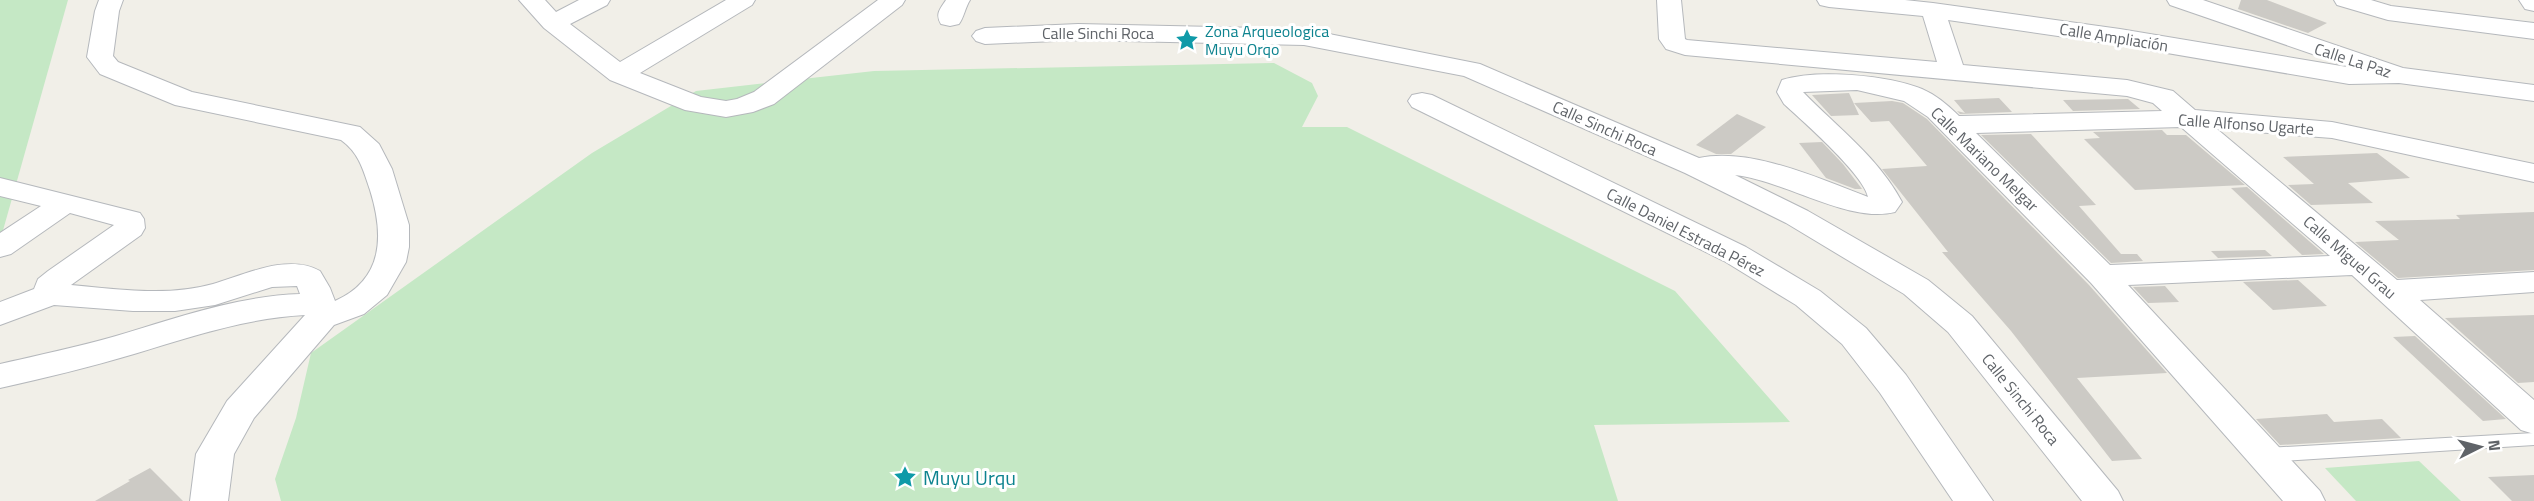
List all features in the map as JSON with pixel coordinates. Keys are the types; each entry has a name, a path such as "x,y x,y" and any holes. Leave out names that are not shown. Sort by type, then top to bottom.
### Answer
{"street":[{"path":"0,376 75,359 230,314 284,304 320,310 352,308 369,295 382,280 392,256 394,230 386,197 367,144 350,133 185,99 109,68 100,57 107,11 111,0"},
{"path":"531,0 553,23 619,74 695,104 726,109 743,106 764,98 893,0"},
{"path":"553,23 598,0"},
{"path":"619,74 743,0"},
{"path":"1669,0 1672,39 1675,44 1685,47 1953,73 1933,10"},
{"name":"Calle Ampliación","path":"1829,0 1933,10 2132,39 2349,76 2399,75"},
{"name":"Calle La Paz","path":"2179,0 2399,75 2534,93"},
{"path":"2346,0 2534,31"},
{"path":"2531,0 2534,3"},
{"name":"Calle Sinchi Roca","path":"985,36 1078,32 1304,37 1426,59 1471,70 1695,167 1797,217 1916,287 1960,324 2100,501"},
{"name":"Calle Miguel Grau","path":"1953,73 2127,88 2163,97 2390,291 2534,421"},
{"name":"Calle Mariano Melgar","path":"1695,167 1723,164 1746,168 1865,206 1884,206 1887,202 1878,186 1832,134 1794,98 1790,92 1791,86 1849,81 1905,93 1926,102 1953,125 2102,276 2306,501"},
{"name":"Calle Daniel Estrada Pérez","path":"1422,101 1735,254 1808,298 1854,336 1893,384 1974,501"},
{"name":"Calle Alfonso Ugarte","path":"1953,125 2189,118 2332,130 2534,173"},
{"path":"0,187 129,219 130,228 117,239 65,272 50,286 51,294"},
{"path":"0,247 67,202"},
{"path":"2102,276 2360,265"},
{"path":"0,314 51,294 147,302 212,295 274,277 295,276 304,276 310,281 320,310"},
{"path":"2390,291 2534,282"},
{"path":"209,501 215,454 240,410 320,310"}],"lane":[{"path":"2266,455 2534,439"}],"green space":[{"path":"0,0 68,0 0,241"},
{"path":"1274,63 1312,83 1318,96 1302,127 1347,127 1675,291 1790,422 1594,425 1618,501 281,501 275,479 296,418 311,353 592,153 696,91 874,71"},
{"path":"2419,461 2461,501 2356,501 2325,468"}],"building":[{"path":"2241,0 2267,0 2327,23 2308,33 2238,9"},
{"path":"1849,93 1859,115 1831,116 1812,95"},
{"path":"1999,98 2012,112 1960,114 1957,111 1965,113 1954,100"},
{"path":"2128,99 2140,109 2073,111 2063,100"},
{"path":"1892,101 1903,103 1927,119 2089,285 2167,373 2077,378 2142,459 2112,461 2011,331 1942,252 1948,252 1882,169 1927,166 1889,121 1871,122 1854,103"},
{"path":"1737,114 1766,127 1731,154 1716,154 1696,145"},
{"path":"2162,130 2167,135 2186,135 2245,185 2135,190 2084,139 2100,138 2093,132"},
{"path":"2031,134 2096,205 2079,206 2121,254 2137,254 2143,261 2111,263 1981,135"},
{"path":"1822,142 1862,189 1855,189 1826,178 1799,143"},
{"path":"2377,153 2410,178 2348,183 2373,203 2311,205 2288,185 2314,184 2283,157"},
{"path":"2247,187 2324,254 2302,255 2231,188"},
{"path":"2534,212 2534,270 2398,278 2355,242 2399,240 2375,221 2460,219 2456,215"},
{"path":"2265,250 2272,256 2218,258 2211,251"},
{"path":"2298,280 2327,306 2273,310 2243,282"},
{"path":"2165,286 2179,302 2148,303 2133,287"},
{"path":"2534,315 2534,382 2518,383 2445,318"},
{"path":"2415,336 2506,419 2483,421 2393,337"},
{"path":"2327,414 2334,422 2382,419 2401,438 2280,445 2256,419"},
{"path":"150,468 183,501 95,501 130,481 128,480"},
{"path":"2534,475 2534,501 2512,501 2488,477"}],"place":[{"name":"Zona Arqueologica Muyu Orqo","path":"1187,40"},
{"name":"Muyu Urqu","path":"905,477"}]}
